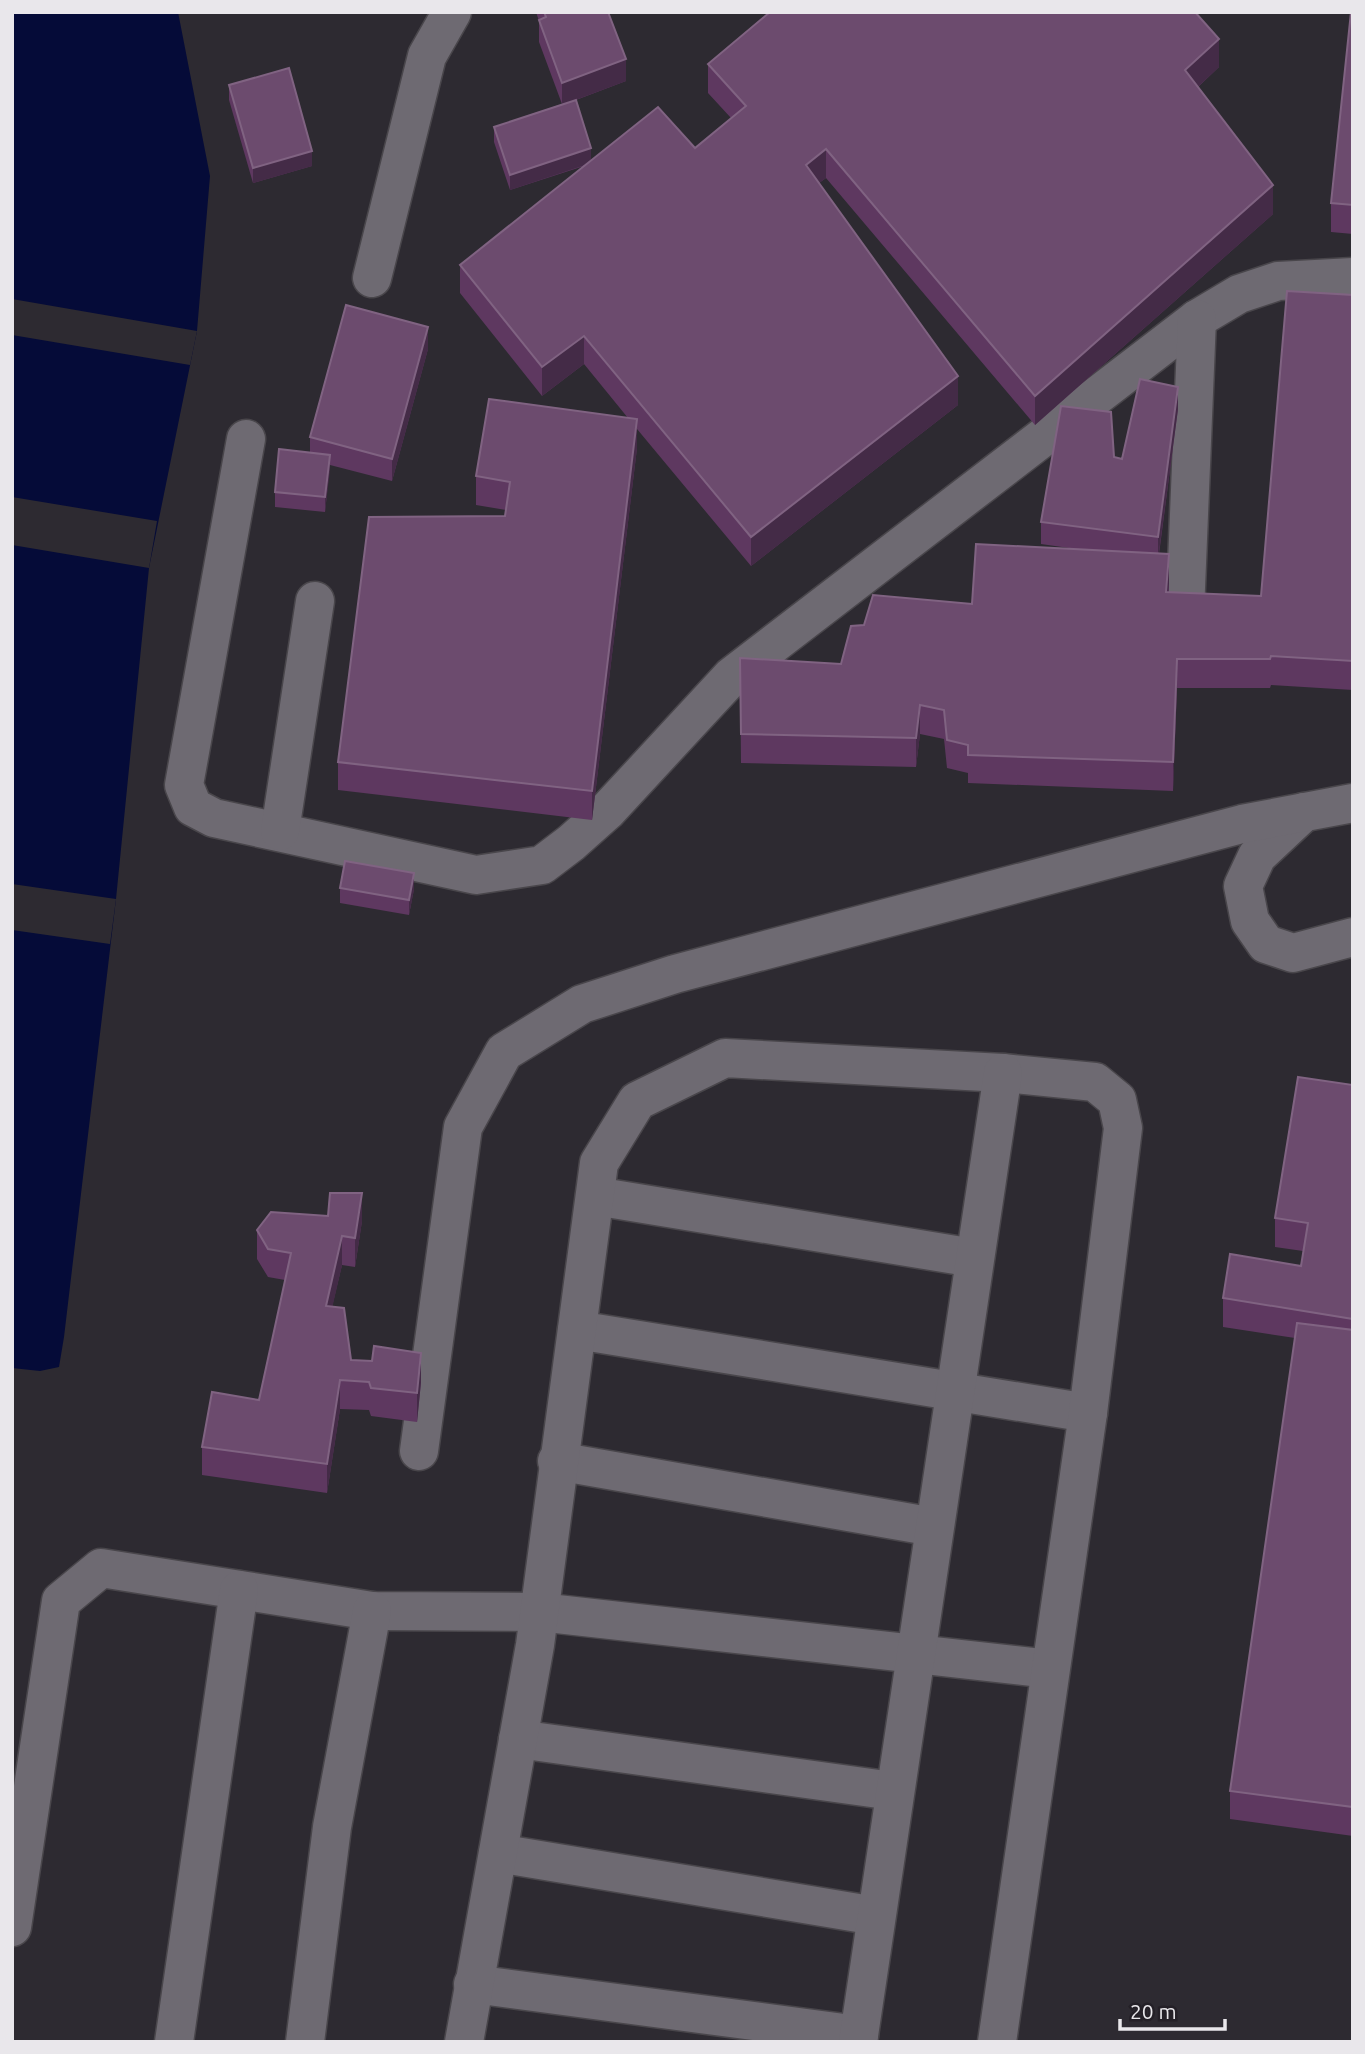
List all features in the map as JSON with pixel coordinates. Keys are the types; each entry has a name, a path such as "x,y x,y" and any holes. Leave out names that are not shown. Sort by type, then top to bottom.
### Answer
{"lane":[{"path":"372,278 427,56 452,12"},
{"path":"246,439 184,785 193,807 214,818 476,875 542,865 607,811 732,676 1197,319 1239,294 1278,281 1353,277"},
{"path":"1185,612 1197,319"},
{"path":"280,831 315,601"},
{"path":"419,1451 463,1127 504,1052 582,1004 675,974 1242,824 1353,803"},
{"path":"1304,812 1258,856 1243,886 1250,920 1266,944 1293,953 1353,937"},
{"path":"464,2042 539,1612 557,1461 599,1163 637,1101 725,1058 1003,1073 1095,1082 1117,1100 1123,1128 1088,1413 996,2042"},
{"path":"473,1984 858,2038 1003,1073"},
{"path":"595,1196 974,1258"},
{"path":"577,1330 1088,1413"},
{"path":"557,1461 934,1527"},
{"path":"12,1927 61,1601 101,1568 372,1611 539,1612 1050,1669"},
{"path":"174,2042 239,1590"},
{"path":"305,2042 332,1827 372,1611"},
{"path":"518,1740 893,1791"},
{"path":"498,1853 876,1916"}],"shaded area":[{"path":"12,12 178,12 210,176 197,331 149,568 116,899 64,1337 59,1367 40,1371 12,1368"}],"pier":[{"path":"12,299 197,331 190,365 12,335"},
{"path":"12,497 157,521 149,568 12,545"},
{"path":"12,884 116,899 110,944 12,930"}],"building":[{"path":"544,12 608,12 626,59 562,83 539,20 546,17"},
{"path":"770,12 1195,12 1219,39 1185,70 1273,185 1035,396 826,149 806,165 958,376 751,537 584,336 542,367 460,265 658,107 695,148 746,106 708,64"},
{"path":"1353,12 1353,205 1331,203"},
{"path":"289,68 312,151 253,168 229,85"},
{"path":"576,100 591,148 510,175 494,127"},
{"path":"1287,291 1353,295 1353,661 1271,656 1270,659 1177,659 1173,762 968,755 968,745 947,740 944,710 920,705 916,738 741,734 740,658 841,664 851,626 864,625 873,595 972,604 976,544 1169,554 1166,592 1261,596"},
{"path":"346,305 428,327 392,459 310,437"},
{"path":"1140,379 1178,387 1158,537 1041,522 1061,406 1111,412 1114,457 1122,459"},
{"path":"489,399 637,419 592,791 338,762 369,517 505,516 510,482 476,476"},
{"path":"279,449 330,455 325,497 275,492"},
{"path":"345,861 414,873 409,900 340,888"},
{"path":"1298,1077 1353,1085 1353,1319 1223,1298 1230,1254 1301,1266 1308,1223 1275,1218"},
{"path":"330,1193 362,1193 355,1238 342,1236 326,1306 344,1308 351,1360 372,1361 374,1346 421,1353 417,1393 371,1388 369,1382 340,1380 327,1464 202,1447 212,1392 259,1400 291,1253 268,1249 257,1230 271,1212 328,1216"},
{"path":"1297,1323 1353,1330 1353,1807 1230,1791"}]}
